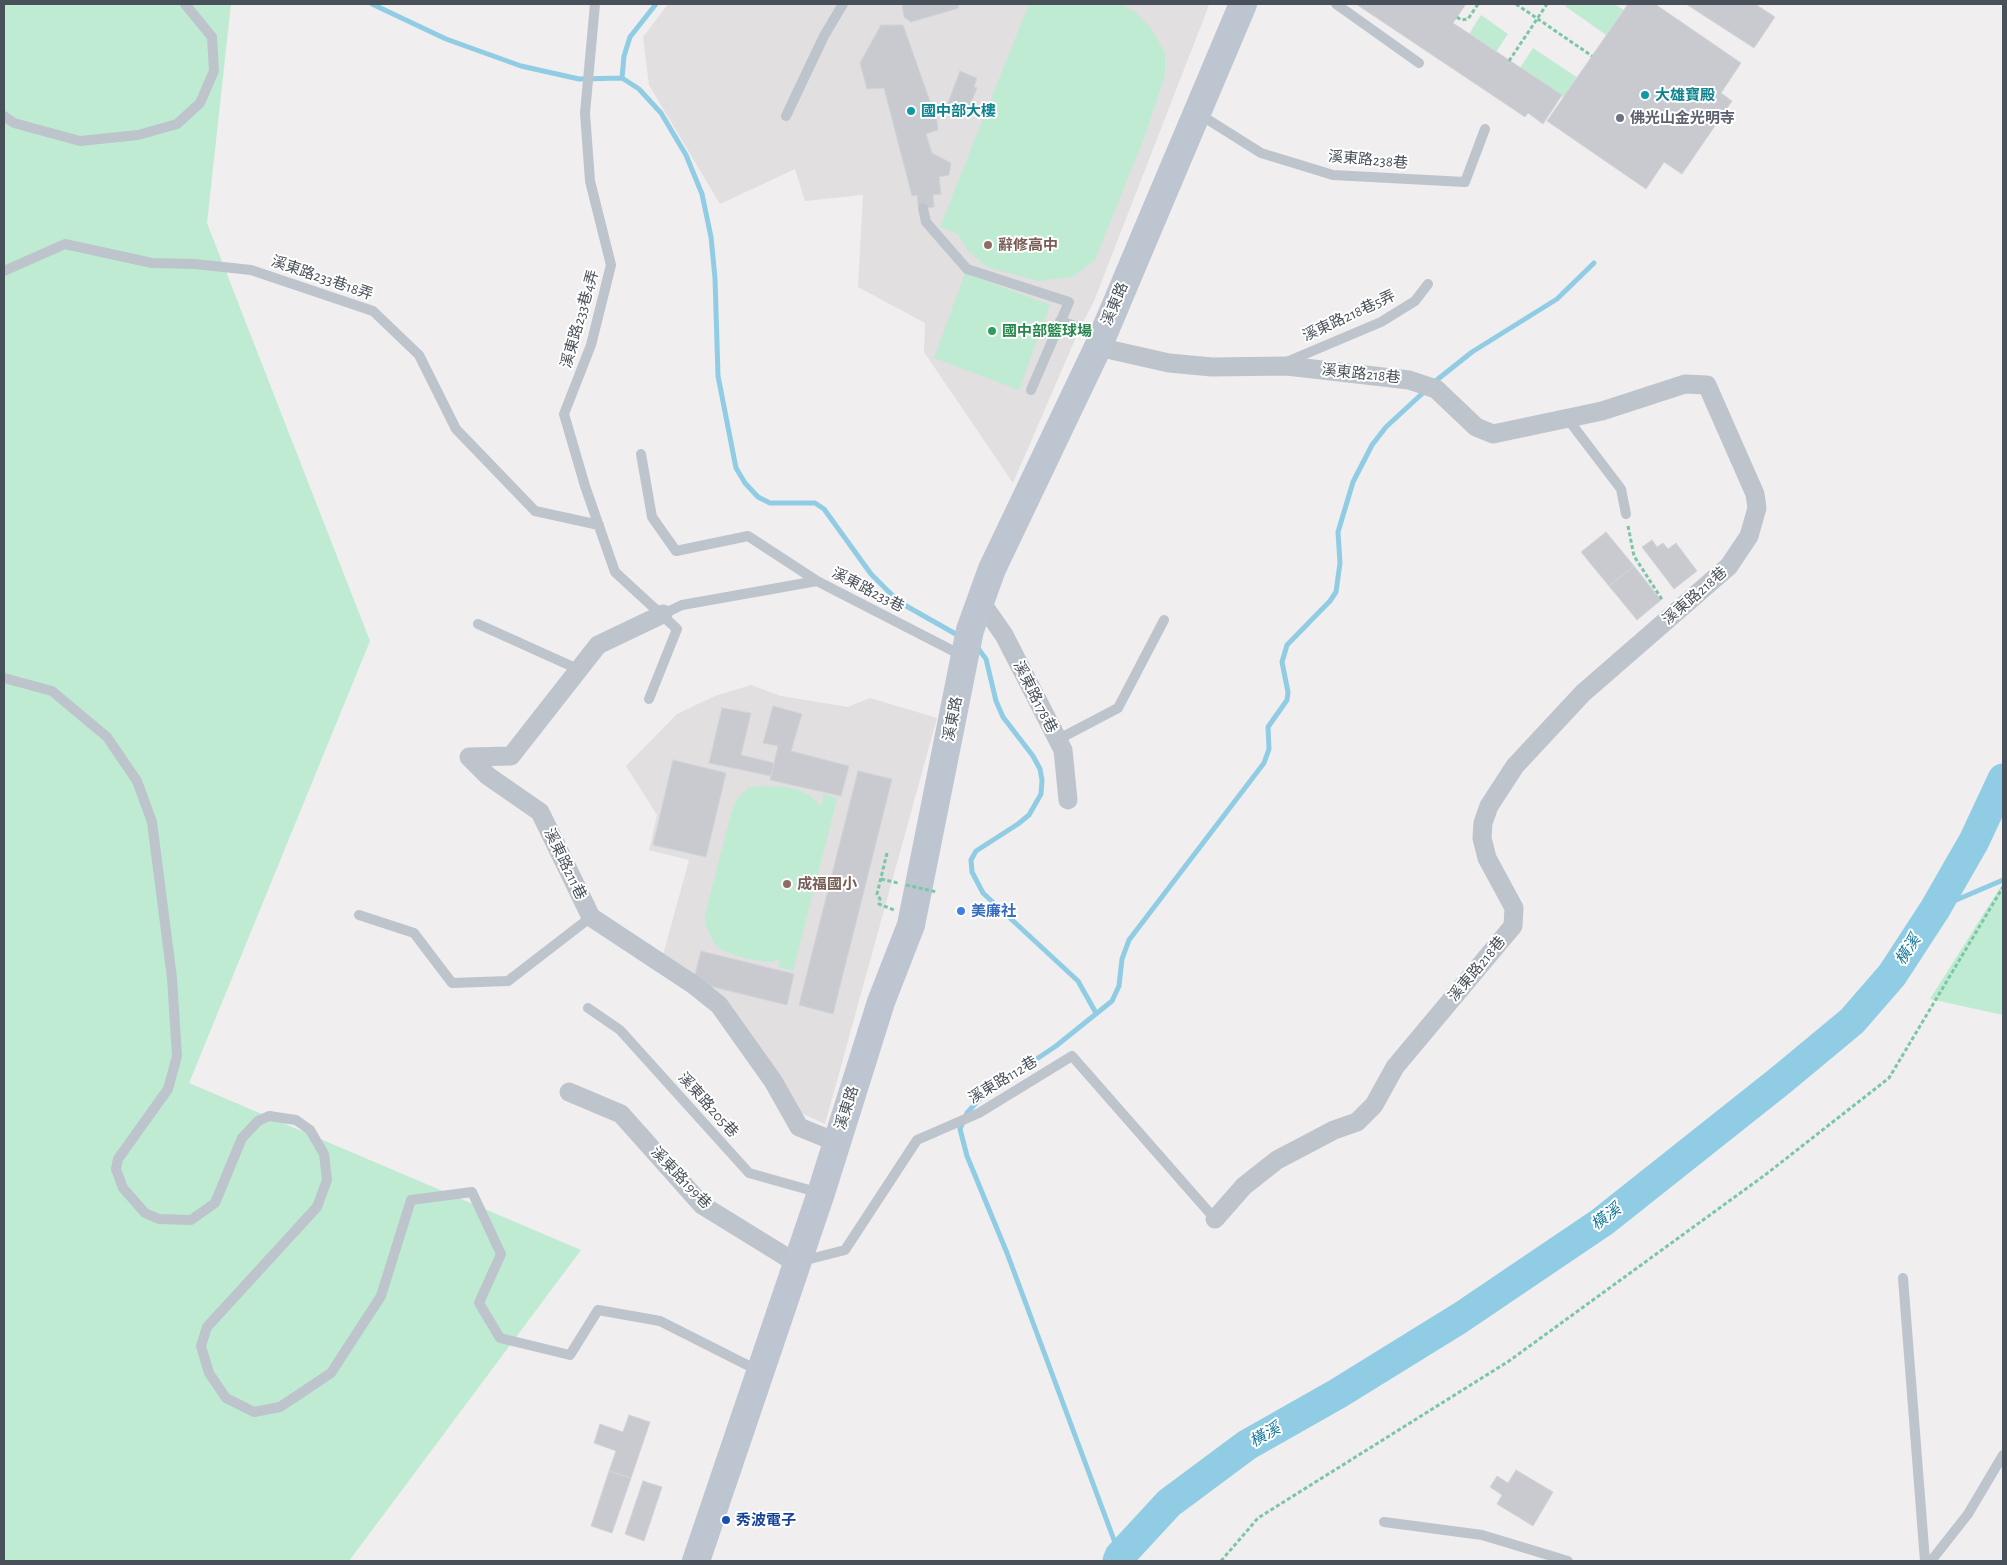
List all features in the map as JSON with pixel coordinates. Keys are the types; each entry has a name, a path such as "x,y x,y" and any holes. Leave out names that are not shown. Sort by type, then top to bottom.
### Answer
{"main road":[{"name":"溪東路","path":"696,1561 821,1193 881,1002 911,925 968,645 992,569 1100,341 1243,4"}],"street":[{"name":"溪東路218巷","path":"1100,341 1169,363 1212,367 1277,366 1409,380 1430,387 1476,427 1493,434 1602,411 1685,384 1707,385 1755,494 1757,508 1749,536 1729,566 1583,693 1515,766 1489,806 1483,823 1482,838 1487,858 1514,908 1513,926 1395,1067 1374,1106 1357,1122 1334,1130 1277,1160 1244,1186 1215,1219"},
{"name":"溪東路178巷","path":"981,602 1004,635 1062,750 1068,800"},
{"name":"溪東路211巷","path":"663,614 598,645 511,756 469,757 488,776 540,812 591,917 694,985 719,1005 772,1081 799,1128 836,1142"},
{"name":"溪東路199巷","path":"569,1092 621,1114 702,1205 796,1263"}],"lane":[{"path":"4,116 14,123 80,141 138,135 177,124 200,103 214,71 212,38 185,4"},
{"name":"溪東路233巷4弄","path":"595,4 585,113 590,181 611,265 591,345 564,414 585,486 616,572 677,629 649,699"},
{"path":"786,116 824,36 843,4"},
{"path":"1336,4 1371,27 1419,63"},
{"name":"溪東路238巷","path":"1196,112 1261,153 1333,175 1465,182 1485,129"},
{"path":"923,208 926,222 967,268 1069,302 1031,390"},
{"name":"溪東路233巷18弄","path":"4,271 65,244 152,264 195,264 251,270 373,311 419,355 456,429 535,511 599,525"},
{"name":"溪東路218巷5弄","path":"1277,366 1381,322 1415,301 1428,284"},
{"path":"1060,321 1100,341"},
{"path":"1567,418 1621,489 1626,514"},
{"path":"641,454 652,517 676,551 748,536 817,581"},
{"name":"溪東路233巷","path":"663,614 682,605 817,581 968,645"},
{"path":"1057,740 1118,708 1164,620"},
{"path":"478,624 580,670"},
{"path":"4,678 52,691 106,737 138,781 152,822 172,978 177,1056 168,1089 118,1159 116,1169 123,1188 145,1212 159,1219 191,1220 215,1203 242,1138 258,1121 269,1116 296,1120 310,1130 324,1154 327,1180 317,1207 207,1327 201,1346 209,1373 226,1398 254,1412 280,1407 331,1372 381,1296 411,1200 472,1192 501,1254 479,1303 500,1338 570,1355 598,1310 660,1321 760,1371"},
{"path":"360,915 414,933 452,984 508,981 591,917"},
{"name":"溪東路205巷","path":"588,1008 620,1030 749,1173 821,1193"},
{"name":"溪東路112巷","path":"796,1263 845,1250 917,1140 979,1113 1072,1056 1215,1219"},
{"path":"1903,1278 1924,1561"},
{"path":"1932,1561 1968,1514 2003,1455"},
{"path":"1384,1522 1482,1535 1568,1561"}],"path":[{"path":"1457,17 1461,20 1468,19 1478,4"},
{"path":"1516,4 1592,56"},
{"path":"1509,61 1547,4"},
{"path":"1626,514 1634,556 1672,616"},
{"path":"885,907 879,904 880,899 876,894 883,879 887,853"},
{"path":"906,885 937,892"},
{"path":"1221,1561 1258,1518 1509,1361 1766,1175 1889,1078 2003,887"}],"shaded area":[{"name":"辭修高中","path":"668,4 1209,5 1094,301 1080,328 1013,483 924,352 925,323 858,287 863,195 805,201 795,169 720,204 649,85 643,37"},
{"name":"成福國小","path":"751,685 781,696 848,707 870,698 937,718 825,1124 797,1111 754,1039 663,955 689,860 649,850 657,815 626,766 677,714 715,696"}],"green space":[{"path":"4,4 231,4 207,223 370,641 189,1083 581,1250 349,1561 4,1561"},
{"path":"1029,4 1122,4 1135,12 1151,28 1165,53 1165,75 1146,133 1095,260 1072,277 1038,281 987,267 968,251 958,234 940,227"},
{"path":"1567,4 1614,4 1624,10 1606,35 1565,6"},
{"path":"1481,15 1508,34 1496,52 1469,34"},
{"path":"1533,48 1578,78 1564,98 1520,68"},
{"name":"國中部籃球場","path":"965,273 1050,305 1019,390 934,358"},
{"path":"760,786 787,787 801,791 812,797 821,806 824,794 837,799 793,971 779,967 780,958 772,962 759,961 722,950 714,943 706,925 705,914 733,807 740,795 749,788"},
{"path":"2003,883 2003,1015 1930,999"}],"building":[{"path":"902,4 958,4 959,8 911,22 904,17"},
{"path":"1356,4 1466,4 1453,23 1562,95 1543,124 1528,113 1525,117"},
{"name":"大雄寶殿","path":"1628,4 1655,4 1741,63 1721,93 1732,101 1682,174 1664,162 1646,189 1547,121"},
{"path":"1686,4 1755,4 1775,17 1754,48"},
{"name":"國中部大樓","path":"881,25 903,25 937,121 938,130 926,134 932,153 951,163 949,175 939,177 941,194 933,195 934,207 923,208 923,205 918,206 917,195 912,196 884,88 867,89 860,63"},
{"path":"960,71 977,78 974,87 977,88 966,115 946,108"},
{"path":"1606,532 1634,566 1609,586 1581,552"},
{"path":"1652,540 1657,547 1663,543 1668,549 1676,543 1697,571 1674,589 1642,547"},
{"path":"1634,566 1661,600 1637,620 1609,586"},
{"path":"773,706 802,714 791,751 849,766 841,796 770,780 778,746 763,743"},
{"path":"722,708 751,713 741,755 774,763 771,776 709,763"},
{"path":"673,760 726,773 706,857 653,845"},
{"path":"858,771 892,779 833,1014 799,1005"},
{"path":"701,951 794,974 787,1005 693,982"},
{"path":"629,1415 650,1422 631,1478 609,1471 616,1451 594,1443 600,1424 623,1432"},
{"path":"1516,1470 1553,1492 1533,1526 1497,1504 1502,1495 1490,1487 1497,1476 1508,1483"},
{"path":"609,1471 631,1478 612,1533 591,1526"},
{"path":"643,1481 662,1487 644,1541 625,1534"}],"waterway":[{"path":"372,4 446,39 521,66 579,79 622,78 639,89 661,113 686,155 702,194 711,237 715,278 718,376 736,468 745,483 758,497 770,503 815,503 824,509 871,574 888,591 901,603 961,637"},
{"path":"622,78 624,56 630,37 656,4"},
{"path":"1433,383 1472,352 1557,299 1594,263"},
{"path":"1120,1556 1007,1253 967,1156 960,1129 967,1113 983,1095 1056,1046 1112,1001 1119,986 1122,959 1129,940 1264,763 1269,749 1268,727 1287,700 1288,692 1282,662 1287,645 1330,601 1336,592 1340,563 1338,532 1353,482 1372,445 1386,427 1425,391"},
{"path":"977,647 986,659 996,701 1003,717 1033,756 1040,769 1042,780 1041,794 1029,815 976,851 971,860 972,872 983,893 1078,981 1096,1013"},
{"name":"橫溪","path":"1118,1561 1120,1556 1169,1503 1247,1445 1337,1394 1460,1318 1602,1222 1852,1021 1892,975 1935,909 1974,841 2003,779"},
{"path":"1935,909 2003,880"}],"place":[{"name":"大雄寶殿","path":"1645,95"},
{"name":"國中部大樓","path":"911,111"},
{"name":"佛光山金光明寺","path":"1620,118"},
{"name":"辭修高中","path":"988,245"},
{"name":"國中部籃球場","path":"992,331"},
{"name":"成福國小","path":"787,884"},
{"name":"美廉社","path":"961,911"},
{"name":"秀波電子","path":"726,1520"}]}
